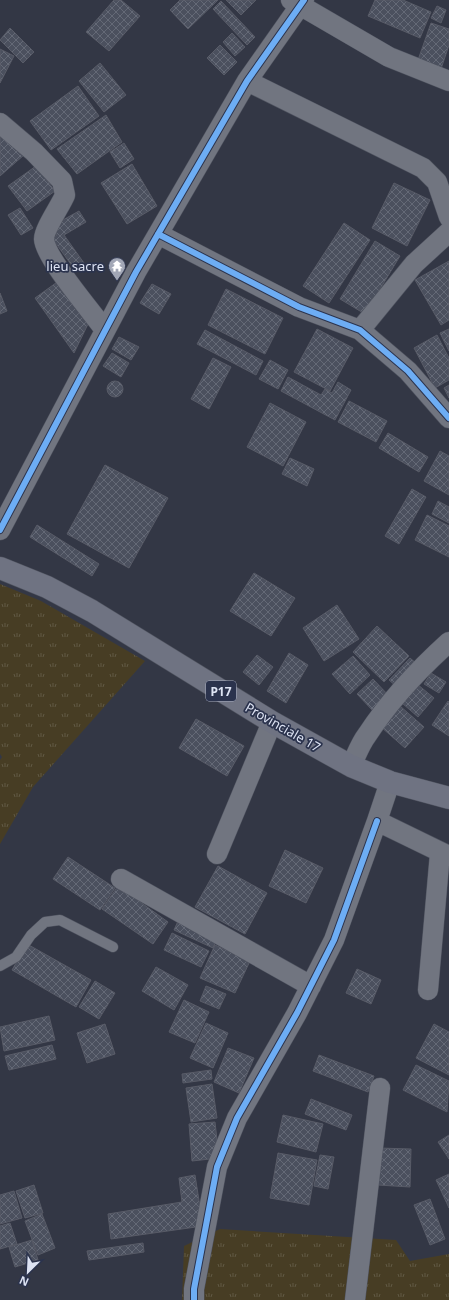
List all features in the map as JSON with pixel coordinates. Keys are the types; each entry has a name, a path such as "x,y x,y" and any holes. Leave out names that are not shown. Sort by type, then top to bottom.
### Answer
{"main road":[{"name":"Provinciale 17","path":"0,568 47,587 92,611 272,722 351,766 390,782 449,798"}],"street":[{"path":"0,530 105,330 158,234 247,81 298,2 389,57 449,81"},
{"path":"247,81 423,168 437,182 449,217"},
{"path":"0,123 34,152 62,181 65,195 58,211 49,223 44,239 50,256 105,330"},
{"path":"360,330 414,264 449,232"},
{"path":"158,234 300,307 360,330 408,371 449,418"},
{"path":"351,766 366,736 396,696 426,663 449,642"},
{"path":"217,854 272,722"},
{"path":"194,1300 194,1289 217,1167 237,1118 311,986 334,940 390,782"},
{"path":"377,821 445,854 428,990"},
{"path":"121,879 311,986"},
{"path":"355,1300 380,1088"}],"lane":[{"path":"0,966 16,957 31,935 45,922 60,920 113,947"}],"green space":[{"path":"0,584 41,601 145,661 33,787 0,844 0,760 2,757 0,754"},
{"path":"220,1229 396,1240 410,1261 449,1254 449,1300 182,1300 184,1246"}],"building":[{"path":"114,0 121,0 140,16 109,51 86,32"},
{"path":"180,0 218,0 188,29 170,10"},
{"path":"226,0 256,0 241,15"},
{"path":"375,0 403,0 431,12 420,38 368,16"},
{"path":"221,1 255,37 247,45 213,9"},
{"path":"437,6 446,10 441,23 431,18"},
{"path":"431,23 449,29 449,45 441,69 418,60"},
{"path":"10,28 34,52 23,63 0,40"},
{"path":"232,33 245,47 235,56 223,42"},
{"path":"220,45 237,62 224,75 207,58"},
{"path":"0,49 14,56 0,83"},
{"path":"100,63 126,95 104,112 79,81"},
{"path":"78,86 99,116 51,150 30,121"},
{"path":"106,115 122,142 77,174 57,149"},
{"path":"0,128 24,155 0,176"},
{"path":"124,143 134,159 120,168 110,152"},
{"path":"132,164 157,206 127,224 101,183"},
{"path":"36,166 55,191 27,211 8,186"},
{"path":"394,183 430,200 407,246 372,228"},
{"path":"20,208 33,228 21,235 8,215"},
{"path":"79,211 86,222 64,235 84,263 75,270 52,238 57,235 52,226"},
{"path":"344,223 370,240 329,303 303,286"},
{"path":"375,241 400,256 365,314 340,299"},
{"path":"449,261 449,320 441,325 415,280"},
{"path":"60,280 89,322 74,353 35,298"},
{"path":"152,284 171,294 159,314 140,303"},
{"path":"226,289 283,318 265,354 208,325"},
{"path":"0,293 7,311 0,314"},
{"path":"317,329 353,348 330,391 294,372"},
{"path":"449,329 449,351 440,333"},
{"path":"205,330 263,361 256,375 197,344"},
{"path":"437,335 449,358 449,380 435,388 414,348"},
{"path":"119,337 139,347 131,360 112,349"},
{"path":"112,353 129,363 121,377 103,366"},
{"path":"213,358 231,367 209,409 191,399"},
{"path":"270,360 288,370 278,389 259,379"},
{"path":"288,377 321,395 325,389 332,393 338,382 351,390 335,420 281,391"},
{"path":"112,381 118,381 123,386 121,395 118,397 112,397 107,392 107,386"},
{"path":"449,385 449,398 444,388"},
{"path":"349,401 387,421 376,442 338,422"},
{"path":"270,403 306,422 283,466 247,447"},
{"path":"388,433 428,457 419,472 379,448"},
{"path":"440,451 449,456 449,495 424,481"},
{"path":"290,458 314,469 307,486 282,474"},
{"path":"105,465 168,498 129,568 67,534"},
{"path":"412,489 426,497 399,544 385,536"},
{"path":"438,501 449,507 449,523 432,514"},
{"path":"427,515 449,526 449,557 415,540"},
{"path":"37,525 99,564 92,576 30,537"},
{"path":"254,573 295,598 271,636 230,611"},
{"path":"337,605 359,639 324,661 303,628"},
{"path":"377,626 409,656 384,682 353,652"},
{"path":"289,653 308,665 286,703 267,691"},
{"path":"257,655 273,667 259,685 243,672"},
{"path":"353,656 370,675 350,694 332,674"},
{"path":"410,658 417,664 397,687 389,680"},
{"path":"431,673 446,682 439,693 424,684"},
{"path":"373,679 390,697 374,712 357,694"},
{"path":"417,684 434,698 418,717 402,703"},
{"path":"448,701 449,702 449,736 432,725"},
{"path":"400,706 424,727 405,748 381,727"},
{"path":"196,719 244,746 227,776 179,748"},
{"path":"285,850 323,868 306,903 269,886"},
{"path":"68,857 115,888 100,910 53,879"},
{"path":"218,866 267,893 245,934 195,907"},
{"path":"118,886 168,922 153,944 102,909"},
{"path":"183,910 222,927 213,948 174,930"},
{"path":"172,933 209,951 201,967 164,950"},
{"path":"27,944 91,980 76,1007 12,970"},
{"path":"215,945 250,961 235,993 200,978"},
{"path":"156,967 188,985 174,1010 142,991"},
{"path":"357,969 381,980 371,1004 346,993"},
{"path":"95,981 115,993 99,1019 79,1007"},
{"path":"206,986 226,994 219,1009 200,1001"},
{"path":"184,1000 209,1012 195,1043 169,1032"},
{"path":"49,1016 55,1040 4,1051 0,1027"},
{"path":"206,1023 228,1033 213,1068 190,1058"},
{"path":"105,1024 115,1054 87,1063 77,1033"},
{"path":"434,1024 449,1032 449,1075 416,1058"},
{"path":"52,1045 56,1059 9,1070 5,1056"},
{"path":"228,1048 254,1058 239,1093 214,1082"},
{"path":"319,1055 374,1076 368,1092 313,1071"},
{"path":"416,1065 449,1081 447,1112 403,1090"},
{"path":"211,1070 212,1079 183,1083 182,1074"},
{"path":"212,1084 217,1118 191,1122 186,1088"},
{"path":"311,1099 352,1115 346,1130 305,1114"},
{"path":"283,1115 323,1124 316,1152 277,1142"},
{"path":"215,1122 219,1158 192,1161 189,1124"},
{"path":"449,1135 449,1159 438,1142"},
{"path":"379,1148 411,1149 410,1187 378,1185"},
{"path":"278,1153 317,1160 309,1205 270,1198"},
{"path":"320,1155 334,1157 328,1189 314,1186"},
{"path":"449,1174 449,1208 436,1180"},
{"path":"195,1175 203,1226 111,1239 108,1214 182,1202 179,1178"},
{"path":"34,1185 43,1213 25,1218 16,1191"},
{"path":"14,1191 22,1218 0,1224 0,1195"},
{"path":"430,1199 445,1239 430,1245 414,1205"},
{"path":"42,1214 55,1248 38,1255 25,1221"},
{"path":"10,1223 17,1244 0,1249 0,1226"},
{"path":"32,1240 38,1260 15,1267 9,1247"},
{"path":"143,1243 144,1252 89,1260 87,1251"}],"cycle path":[{"path":"0,530 136,272 247,81 304,0"},
{"path":"158,234 299,307 360,330 408,371 449,418"},
{"path":"194,1300 194,1289 217,1167 237,1118 297,1013 334,940 377,821"}],"place":[{"name":"lieu sacre","path":"117,281"}]}
